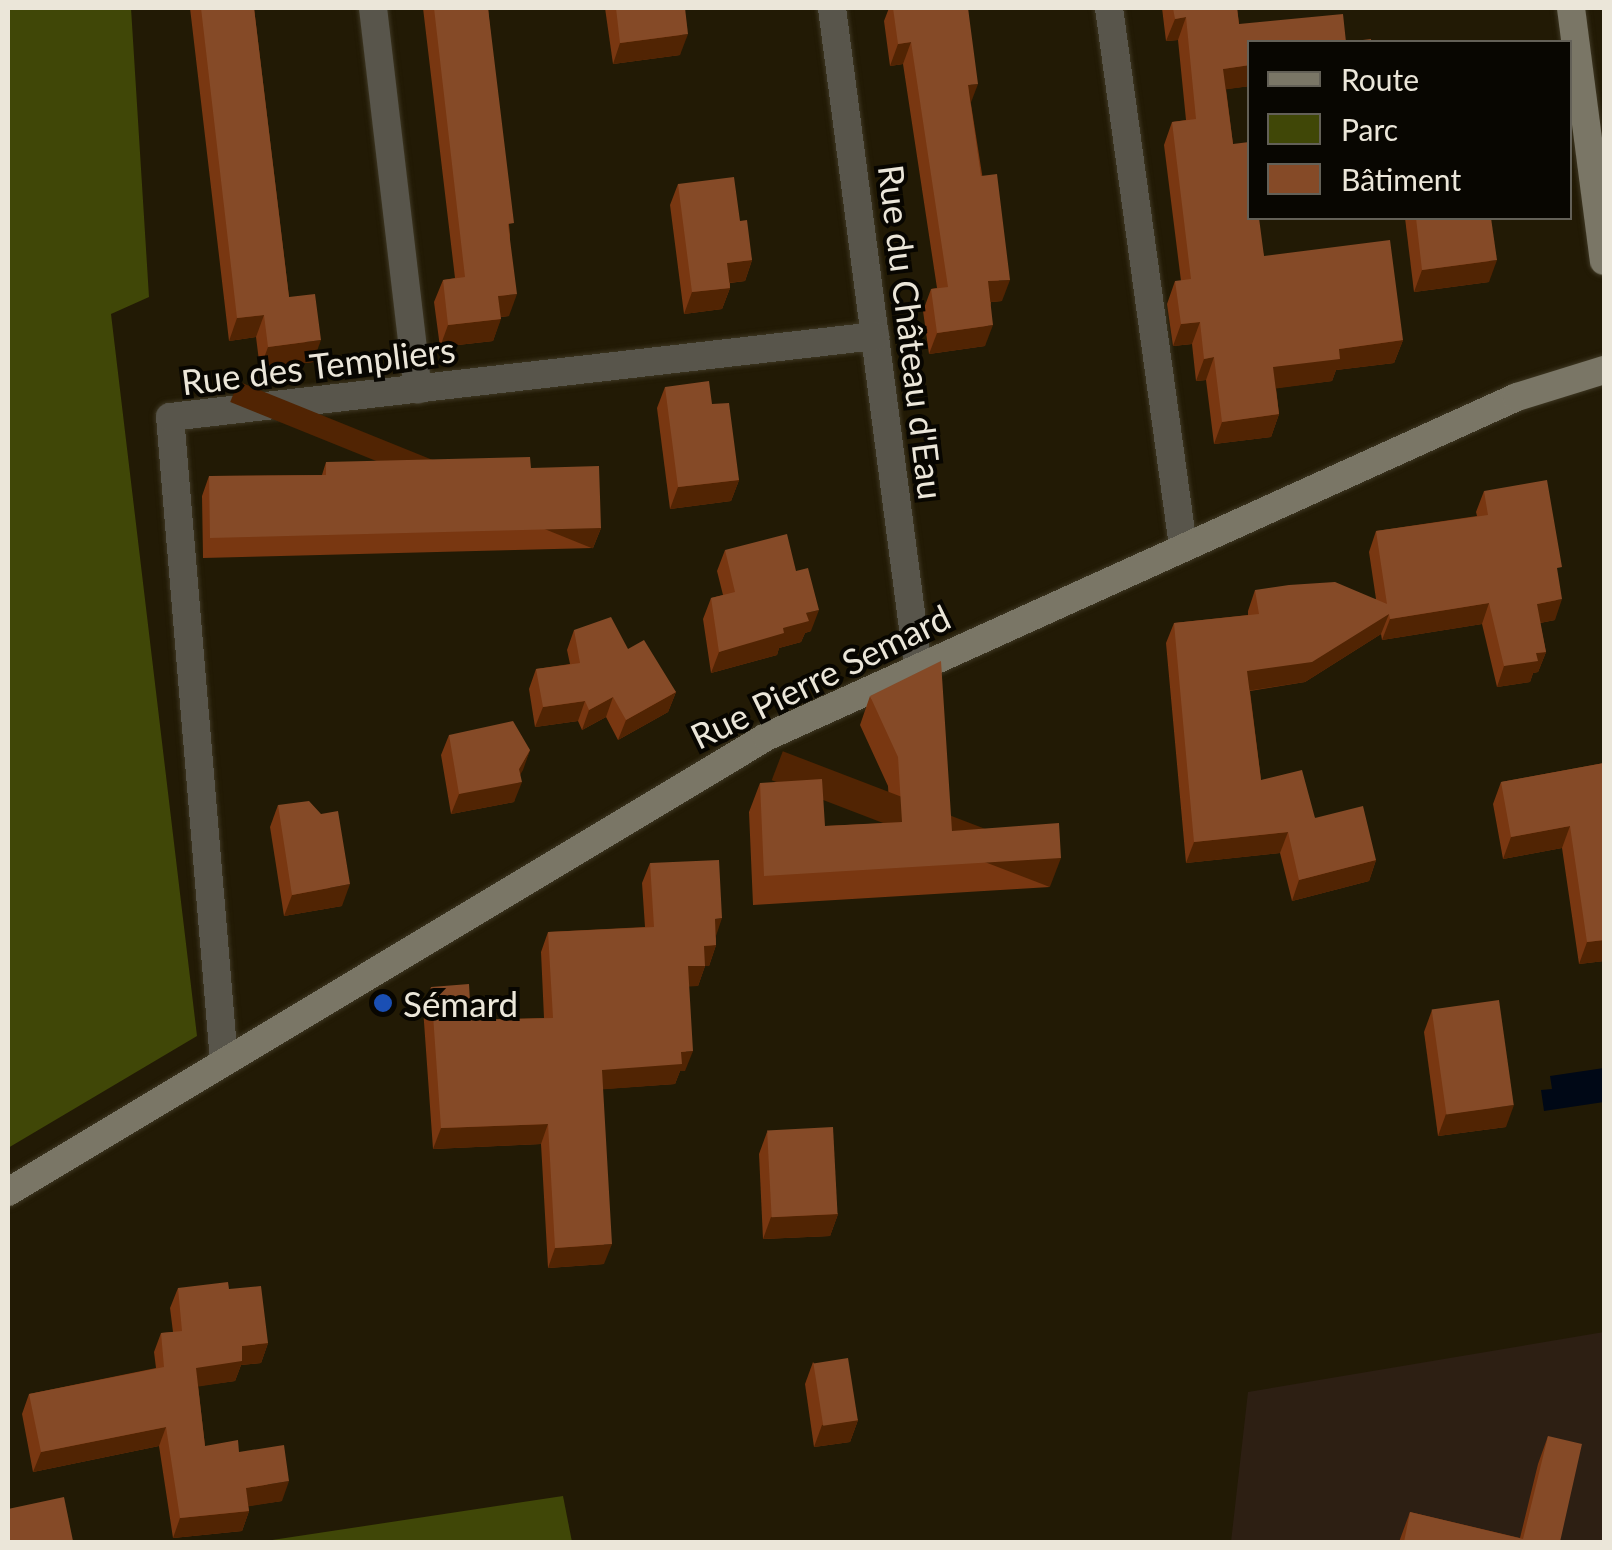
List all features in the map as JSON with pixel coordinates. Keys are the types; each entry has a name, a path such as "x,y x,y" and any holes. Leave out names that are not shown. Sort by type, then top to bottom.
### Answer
{"main road":[{"path":"1572,8 1604,261"},
{"name":"Rue Pierre Semard","path":"8,1192 766,736 1517,397 1604,370"}],"street":[{"path":"373,8 418,389"},
{"name":"Rue du Château d'Eau","path":"832,8 918,667"},
{"path":"1109,8 1183,546"},
{"name":"Rue des Templiers","path":"224,1061 170,417 875,336"}],"shaded area":[{"path":"1604,1068 1604,1102 1544,1111 1541,1090 1552,1089 1550,1076"},
{"path":"1604,1332 1604,1542 1231,1542 1248,1392"}],"green space":[{"path":"8,8 131,8 149,297 111,314 197,1036 8,1148"},
{"path":"563,1496 572,1542 259,1542"}],"building":[{"path":"201,8 254,8 289,297 315,294 321,340 268,347 264,315 237,318"},
{"path":"434,8 488,8 514,223 508,224 517,294 498,296 501,319 448,325 443,280 465,277"},
{"path":"616,8 685,8 688,34 620,43"},
{"path":"893,8 968,8 978,84 968,85 981,176 997,174 1010,280 988,281 993,325 937,333 931,289 948,287 911,42 898,44"},
{"path":"1173,8 1237,8 1239,24 1343,14 1346,40 1247,40 1247,65 1223,69 1233,144 1247,142 1247,220 1259,220 1264,256 1390,240 1403,340 1339,349 1340,359 1273,367 1279,414 1222,422 1214,357 1204,359 1200,322 1181,324 1175,281 1191,279 1172,122 1196,119 1186,17 1175,19"},
{"path":"734,177 740,221 747,220 752,260 727,263 730,288 692,292 678,184"},
{"path":"1416,220 1491,220 1497,260 1422,270"},
{"path":"709,381 712,404 729,403 739,480 678,487 665,387"},
{"path":"530,457 531,468 599,466 601,528 210,538 209,476 326,475 326,462"},
{"path":"1547,480 1562,567 1557,568 1562,599 1537,604 1546,652 1536,653 1538,661 1504,666 1489,603 1390,619 1389,614 1312,662 1247,671 1261,780 1302,770 1315,818 1363,806 1376,860 1299,880 1288,832 1194,842 1174,623 1259,614 1255,590 1289,585 1335,582 1387,604 1376,531 1488,515 1484,491"},
{"path":"787,534 796,571 808,568 819,610 806,613 809,621 783,628 784,633 719,652 711,598 735,592 725,550"},
{"path":"611,617 628,649 644,640 676,692 626,720 613,697 589,710 585,701 543,707 536,669 580,663 574,630"},
{"path":"941,661 952,831 1059,823 1061,858 764,876 760,783 822,779 825,826 902,822 898,757 870,696"},
{"path":"513,721 530,750 519,769 522,782 459,794 449,735"},
{"path":"1604,763 1604,940 1587,942 1570,826 1511,837 1501,782"},
{"path":"309,801 321,814 338,811 350,884 292,895 278,805"},
{"path":"719,860 722,918 715,919 716,945 704,946 705,966 688,966 693,1051 681,1052 682,1064 602,1070 612,1244 555,1248 548,1124 441,1128 431,987 469,984 471,1020 553,1018 548,932 654,927 650,863"},
{"path":"1499,1000 1514,1105 1446,1114 1432,1009"},
{"path":"833,1127 838,1214 772,1217 767,1130"},
{"path":"228,1282 229,1289 261,1286 268,1343 242,1346 242,1361 196,1368 205,1446 238,1440 239,1452 284,1445 289,1481 246,1488 249,1511 180,1518 166,1427 41,1452 29,1394 164,1367 161,1333 182,1331 178,1288"},
{"path":"848,1358 858,1420 823,1426 813,1363"},
{"path":"1548,1436 1582,1444 1560,1542 1404,1542 1410,1512 1523,1539"},
{"path":"64,1497 73,1541 8,1542 8,1509"}],"place":[{"name":"Sémard","path":"383,1003"}]}
